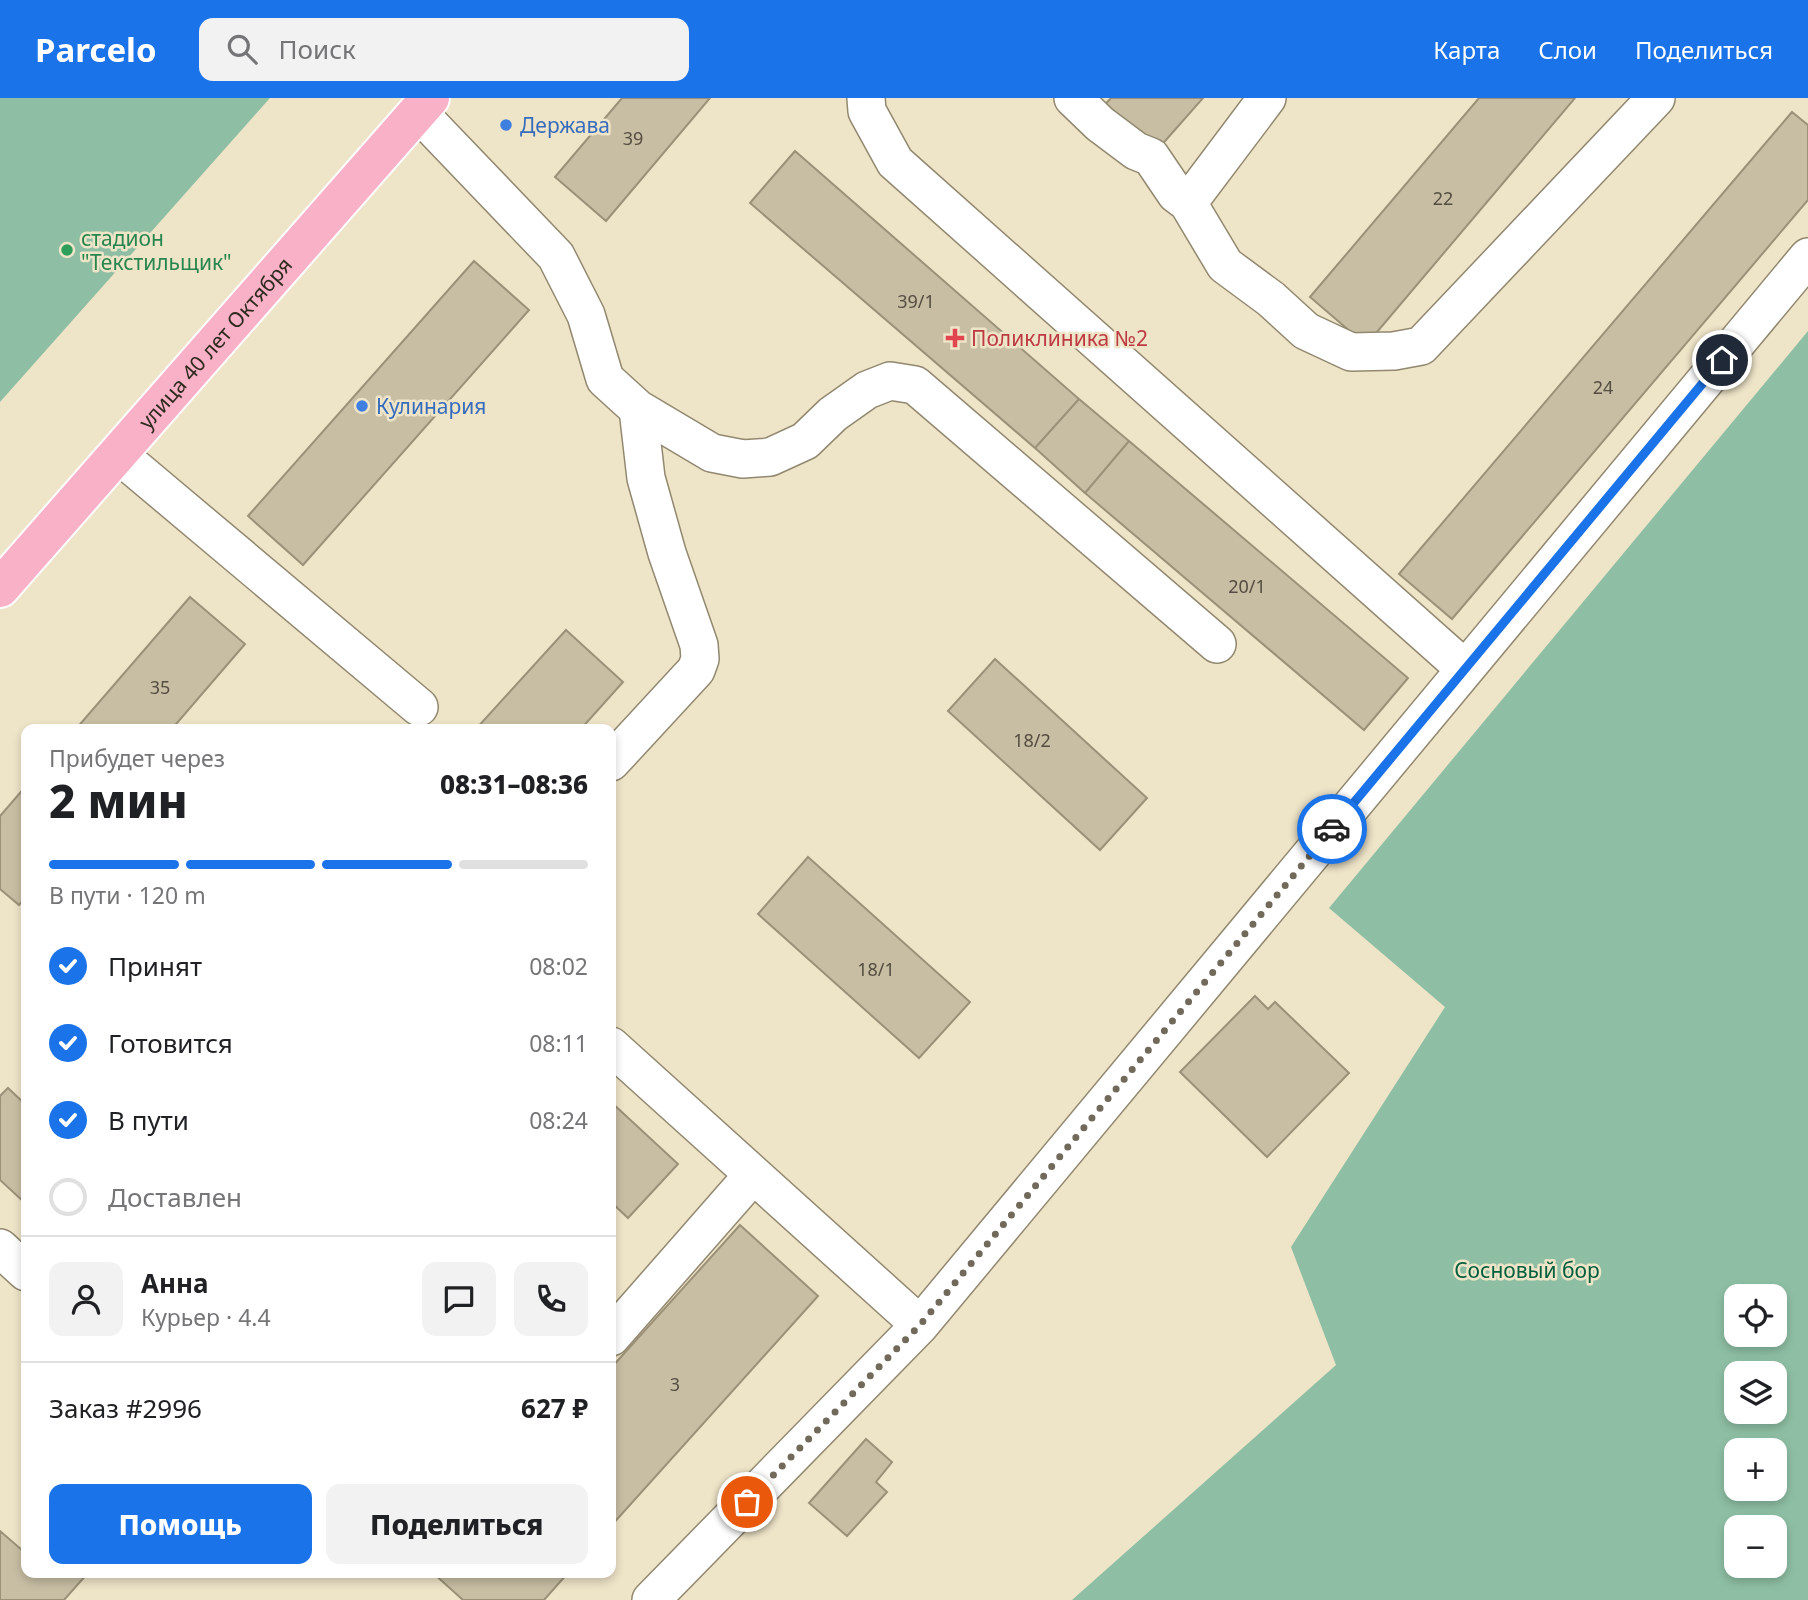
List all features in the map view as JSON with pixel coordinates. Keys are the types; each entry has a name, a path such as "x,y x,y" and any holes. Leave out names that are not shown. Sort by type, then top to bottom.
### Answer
{"main road":[{"name":"улица 40 лет Октября","path":"0,588 424,105"}],"street":[{"path":"866,98 867,110 895,162 1465,669"},
{"path":"1073,98 1100,124 1136,151 1151,157 1177,194 1188,203 1225,265 1271,299 1306,331 1351,352 1394,351 1420,346 1656,98"},
{"path":"1188,203 1267,98"},
{"path":"424,105 556,256 586,315 605,379 638,409 712,453 743,459 770,457 805,441 833,414 867,390 890,381 915,385 1217,644"},
{"path":"651,1600 920,1325 1808,257"},
{"path":"616,757 696,670 700,659 699,645 667,553 646,478 638,409"},
{"path":"118,454 419,707"},
{"path":"616,1051 920,1325"},
{"path":"616,1331 754,1175"},
{"path":"0,1248 21,1267"}],"green space":[{"name":"стадион \"Текстильщик\"","path":"0,98 270,98 0,402"},
{"name":"Сосновый бор","path":"1808,331 1808,1600 1072,1600 1336,1365 1291,1247 1445,1007 1329,908"}],"building":[{"path":"622,98 710,98 606,221 555,177"},
{"path":"1111,98 1203,98 1151,157 1099,111"},
{"path":"1479,98 1575,98 1366,345 1310,297"},
{"path":"1792,112 1808,125 1808,200 1452,619 1399,574"},
{"path":"795,151 1079,399 1035,448 750,203"},
{"path":"474,261 529,310 303,565 248,516"},
{"path":"1079,399 1129,441 1085,493 1035,448"},
{"path":"1129,441 1408,678 1364,730 1085,493"},
{"path":"190,597 245,644 176,724 80,724"},
{"path":"566,630 623,682 585,724 480,724"},
{"path":"995,659 1147,798 1100,850 948,711"},
{"path":"21,792 19,905 0,889 0,816"},
{"path":"808,857 970,1002 919,1058 758,914"},
{"path":"1255,996 1268,1009 1275,1002 1349,1073 1267,1157 1180,1072"},
{"path":"8,1088 21,1100 21,1199 0,1180 0,1096"},
{"path":"616,1107 678,1164 628,1218 616,1207"},
{"path":"740,1225 818,1296 616,1520 616,1362"},
{"path":"866,1439 892,1462 876,1482 887,1492 847,1536 809,1503"},
{"path":"0,1531 21,1549 21,1578 84,1578 64,1600 0,1600"},
{"path":"439,1578 564,1578 544,1600 463,1600"}],"way so far":[{"path":"747,1502 920,1325 1332,829"}],"place":[{"name":"Держава","path":"506,125"},
{"name":"стадион \"Текстильщик\"","path":"67,250"},
{"name":"Поликлиника №2","path":"955,338"},
{"name":"Кулинария","path":"362,406"}],"route":[{"path":"1332,829 1722,360"}]}
